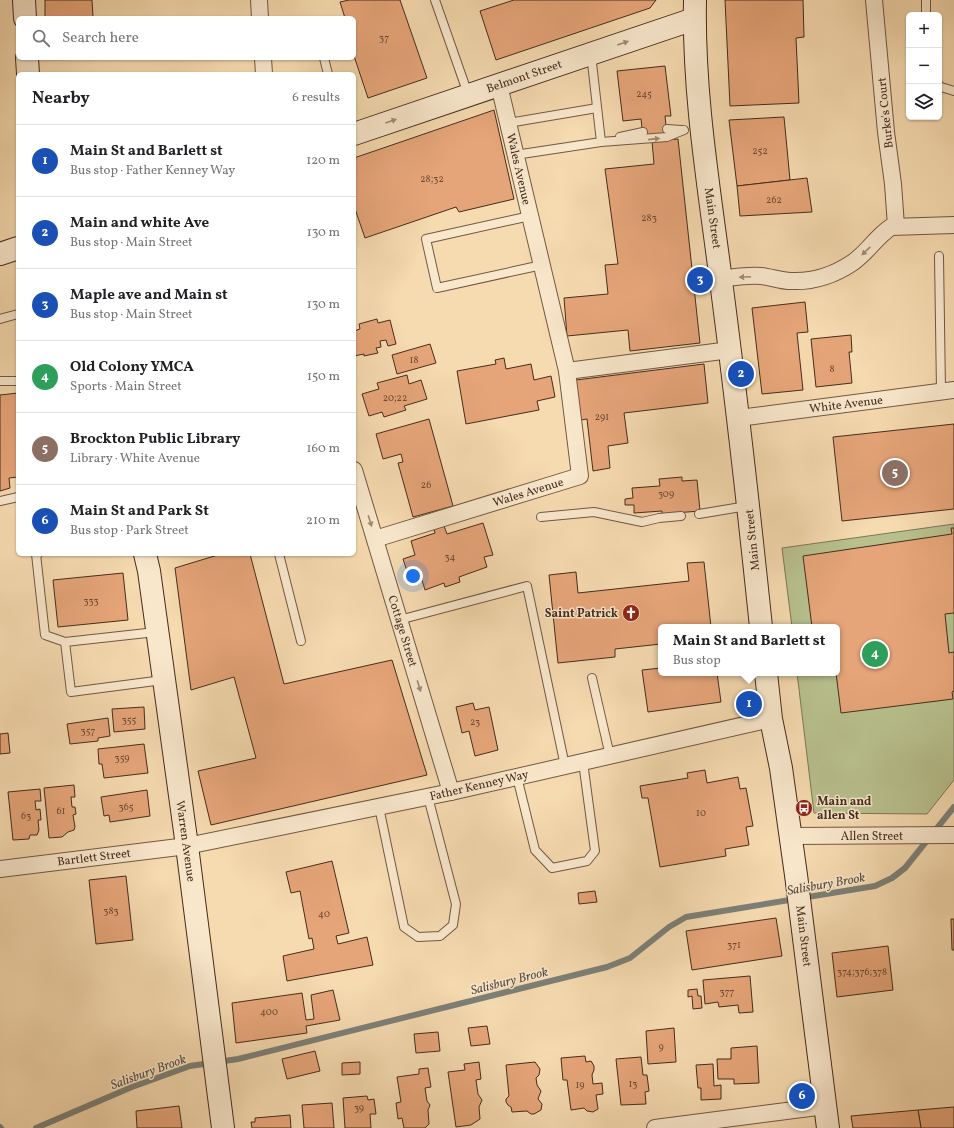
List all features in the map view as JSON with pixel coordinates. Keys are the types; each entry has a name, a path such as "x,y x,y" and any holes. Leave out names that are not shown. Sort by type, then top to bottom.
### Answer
{"main road":[{"path":"24,0 25,16"},
{"name":"Belmont Street","path":"356,133 591,54 695,9"},
{"name":"Main Street","path":"695,9 693,129 721,279 739,418 761,624"},
{"path":"27,60 28,72"},
{"path":"0,254 16,249"},
{"name":"Warren Avenue","path":"145,556 149,571 187,846 223,1128"},
{"name":"Main Street","path":"766,676 771,719 781,768 791,836 828,1128"}],"street":[{"path":"259,0 260,16"},
{"name":"Burke's Court","path":"874,0 896,226"},
{"path":"263,60 264,72"},
{"name":"Wales Avenue","path":"375,539 580,476 567,371 499,85"},
{"path":"721,279 761,276 790,282 817,279 852,263 866,252 891,227 954,225"},
{"path":"567,371 730,350"},
{"name":"White Avenue","path":"739,418 947,390"},
{"name":"Cottage Street","path":"356,477 451,792"},
{"name":"Father Kenney Way","path":"187,846 451,792 771,719"},
{"name":"Allen Street","path":"791,836 954,835"},
{"name":"Bartlett Street","path":"0,869 187,846"},
{"path":"655,1128 825,1106"}],"lane":[{"path":"435,0 468,95"},
{"path":"926,0 926,12"},
{"path":"591,54 601,142"},
{"path":"324,60 328,72"},
{"path":"942,87 954,91"},
{"path":"508,123 597,108"},
{"path":"667,130 693,129"},
{"path":"515,155 601,142 667,137 693,129"},
{"path":"601,142 642,132"},
{"path":"530,216 426,239 437,288 542,265"},
{"path":"939,256 947,390"},
{"path":"0,319 16,315"},
{"path":"0,381 16,381"},
{"path":"0,501 16,497"},
{"path":"699,514 748,506"},
{"path":"541,518 594,512 642,522 658,518 680,516"},
{"path":"36,556 45,636 65,642 157,631"},
{"path":"279,556 300,641"},
{"path":"399,620 527,586 564,766"},
{"path":"65,642 72,692 164,680"},
{"path":"592,678 610,756"},
{"path":"517,777 535,850 552,868 587,861 595,851 583,762"},
{"path":"379,807 404,927 418,937 440,936 453,925 456,904 428,797"}],"green space":[{"path":"954,524 954,780 927,814 814,813 797,676 840,676 840,624 792,624 782,548"}],"building":[{"path":"45,0 92,0 93,16 45,16"},
{"path":"349,0 400,0 427,78 368,98 355,60 356,16 344,16 340,2"},
{"path":"514,0 656,0 650,8 496,60 480,11"},
{"path":"725,0 803,0 804,37 796,38 799,103 730,106"},
{"path":"665,66 671,116 665,116 667,135 643,137 641,119 623,121 617,71"},
{"path":"494,110 514,199 459,212 456,207 365,238 356,212 356,157"},
{"path":"784,117 790,180 737,186 729,120"},
{"path":"678,139 700,343 630,351 628,330 567,336 564,298 608,294 605,265 618,264 605,169 654,164 652,141"},
{"path":"807,178 812,212 740,216 737,186"},
{"path":"805,302 808,332 797,333 803,390 762,394 752,308"},
{"path":"377,319 378,323 390,320 396,344 388,346 386,340 380,341 381,347 376,348 378,353 364,356 364,354 356,356 356,330 360,329 359,324"},
{"path":"851,335 852,352 849,352 852,383 816,387 811,339"},
{"path":"430,344 436,363 397,374 392,355"},
{"path":"504,358 506,369 531,364 534,380 551,376 555,397 537,401 539,410 466,424 457,371 496,364 495,360"},
{"path":"704,364 708,403 624,413 628,443 608,446 610,468 593,471 587,419 581,420 576,380"},
{"path":"407,375 409,384 421,380 427,399 404,406 406,410 384,417 382,412 369,416 362,394 379,389 377,383"},
{"path":"16,393 16,477 9,478 10,488 0,491 0,395"},
{"path":"429,419 453,506 413,517 398,463 403,462 401,454 383,459 376,434"},
{"path":"954,424 954,509 842,521 833,437"},
{"path":"682,477 682,481 697,480 700,511 662,514 662,511 634,513 634,505 625,505 625,499 633,498 632,488 660,486 659,479"},
{"path":"483,523 493,555 484,557 487,567 459,577 460,582 445,587 444,583 425,590 421,577 410,580 403,559 415,555 411,541 435,533 434,529 444,526 447,534"},
{"path":"951,528 954,528 954,613 945,614 949,653 954,652 953,699 841,713 836,676 840,676 840,624 812,624 803,556 952,534"},
{"path":"214,556 251,556 284,684 392,660 427,775 211,825 198,771 256,758 234,677 191,690 175,568"},
{"name":"Saint Patrick","path":"704,562 711,624 658,624 658,644 615,649 615,657 558,663 549,575 576,572 578,593 689,581 687,563"},
{"path":"123,573 128,620 58,627 53,580"},
{"path":"658,668 658,676 717,676 721,702 648,712 642,670"},
{"path":"473,703 475,710 489,707 498,750 475,756 469,731 462,733 456,707"},
{"path":"144,707 145,729 114,732 112,709"},
{"path":"108,718 110,736 98,738 98,741 70,744 67,724"},
{"path":"8,733 10,753 0,754 0,734"},
{"path":"144,744 148,773 104,778 102,764 99,764 98,749"},
{"path":"705,770 707,783 738,777 740,789 746,788 753,826 746,827 749,845 725,849 726,856 660,867 648,798 642,798 640,786 688,778 687,773"},
{"path":"74,785 75,797 71,797 72,807 75,807 76,814 73,815 74,830 68,832 62,837 49,838 44,788"},
{"path":"40,789 41,801 35,801 36,810 40,809 41,820 38,820 39,830 37,835 30,835 29,839 13,840 8,792"},
{"path":"147,790 150,816 110,822 109,815 104,816 101,797"},
{"path":"332,861 349,933 336,936 338,944 367,937 373,965 287,981 283,956 314,949 312,938 309,939 300,891 291,893 286,872"},
{"path":"126,876 133,940 96,944 89,880"},
{"path":"595,891 597,902 579,904 578,893"},
{"path":"776,918 782,956 692,970 686,931"},
{"path":"951,919 954,919 954,950 952,950"},
{"path":"888,946 893,990 837,997 832,953"},
{"path":"750,976 753,1012 739,1013 738,1005 719,1007 718,1002 705,1004 703,980"},
{"path":"697,989 698,996 701,996 702,1008 693,1009 692,996 688,997 688,990"},
{"path":"333,990 340,1020 306,1026 307,1033 236,1043 232,1003 302,993 306,1020 314,1019 311,995"},
{"path":"487,1026 490,1044 471,1046 468,1028"},
{"path":"674,1028 676,1062 648,1064 646,1031"},
{"path":"438,1032 440,1051 416,1053 414,1034"},
{"path":"757,1046 759,1083 734,1084 734,1079 718,1079 717,1059 731,1059 731,1048"},
{"path":"315,1051 320,1071 287,1079 282,1059"},
{"path":"585,1056 586,1062 591,1061 594,1066 592,1075 593,1084 602,1083 603,1094 596,1095 598,1109 593,1112 587,1111 584,1108 571,1110 567,1080 563,1080 561,1058"},
{"path":"641,1057 643,1075 647,1075 649,1091 645,1092 646,1104 621,1105 616,1059"},
{"path":"360,1062 360,1074 342,1075 342,1063"},
{"path":"479,1062 481,1079 476,1080 478,1094 482,1100 479,1107 480,1119 471,1125 456,1127 448,1072 465,1070 464,1064"},
{"path":"535,1062 540,1069 539,1075 536,1078 537,1085 541,1091 538,1099 542,1104 541,1110 534,1114 527,1111 512,1112 511,1107 506,1102 506,1099 509,1096 506,1065"},
{"path":"713,1064 714,1086 721,1085 721,1099 701,1100 701,1088 698,1088 696,1065"},
{"path":"428,1068 431,1087 425,1088 427,1101 430,1105 428,1110 429,1124 425,1128 404,1128 402,1118 398,1119 396,1103 401,1102 397,1077 419,1074 419,1069"},
{"path":"367,1096 368,1100 374,1099 376,1114 370,1114 371,1128 345,1128 343,1098"},
{"path":"332,1103 334,1128 304,1128 302,1105"},
{"path":"179,1106 182,1128 137,1128 136,1111"},
{"path":"954,1107 954,1128 921,1128 918,1110"},
{"path":"918,1110 921,1128 853,1128 851,1116"},
{"path":"290,1115 291,1128 252,1128 251,1122 255,1122 255,1118"}],"waterway":[{"name":"Salisbury Brook","path":"36,1128 132,1087 190,1066 238,1059 607,967 630,958 669,927 686,917 875,886 892,878 905,868 954,807"}],"place":[{"name":"Maple ave and Main st","path":"700,280"},
{"name":"Main and white Ave","path":"741,374"},
{"name":"Brockton Public Library","path":"895,473"},
{"name":"Saint Patrick","path":"631,613"},
{"name":"Old Colony YMCA","path":"875,654"},
{"name":"Main St and Barlett st","path":"749,704"},
{"name":"Main and allen St","path":"804,808"},
{"name":"Main St and Park St","path":"802,1096"}]}
